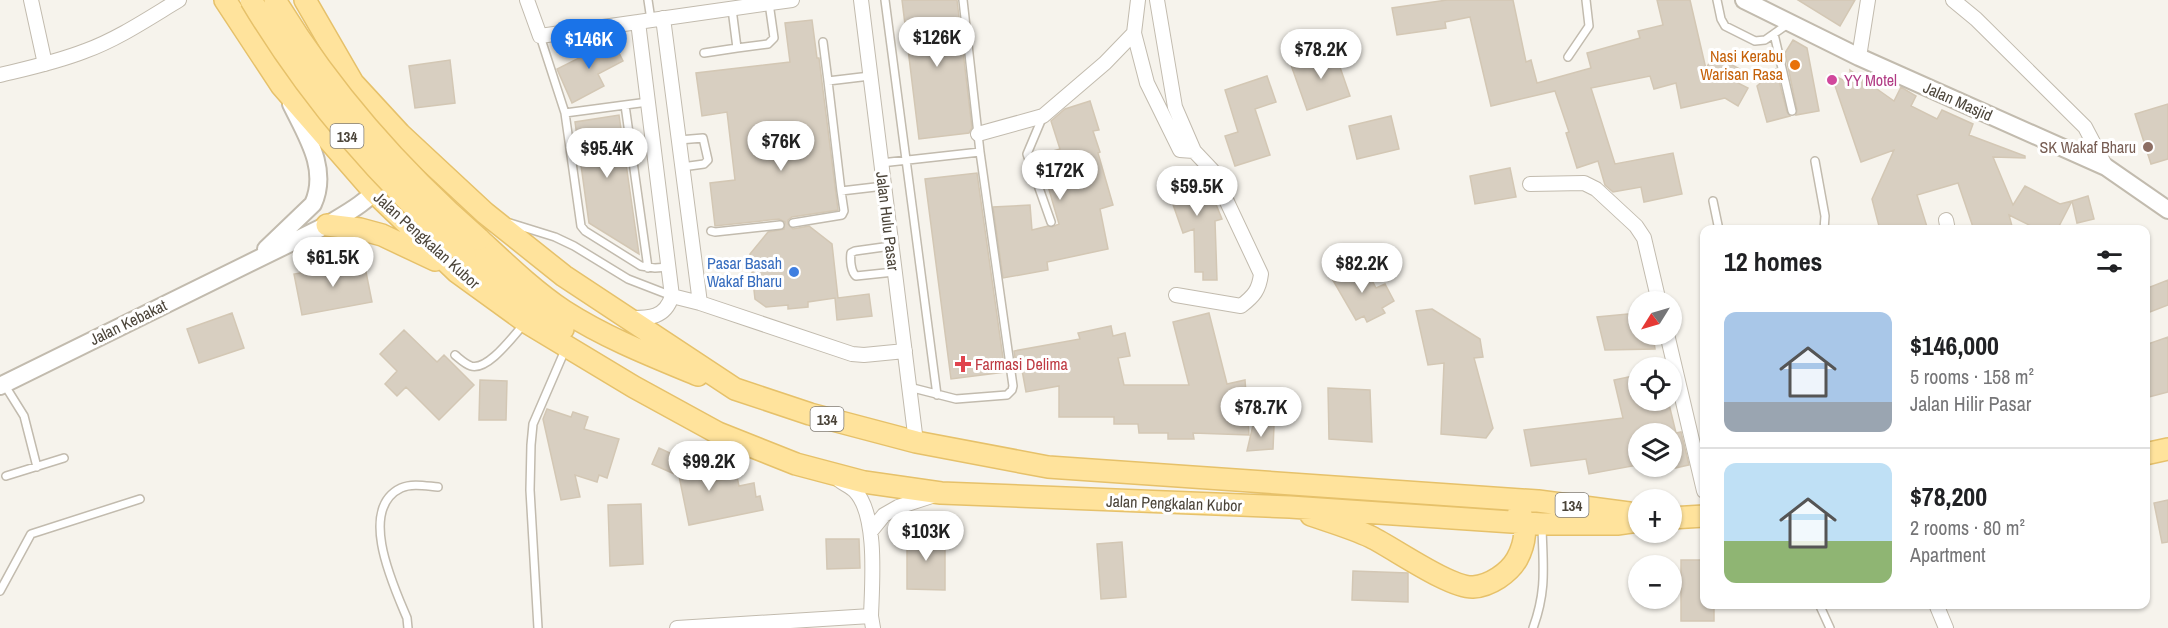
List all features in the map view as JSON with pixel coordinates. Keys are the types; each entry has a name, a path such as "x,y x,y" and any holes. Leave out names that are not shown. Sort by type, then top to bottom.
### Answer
{"main road":[{"name":"Jalan Pengkalan Kubor","path":"225,0 281,85 375,193 467,255 543,295 584,323 646,353 735,389 810,414 916,441 1048,467 1538,501 1628,513"},
{"name":"Jalan Pengkalan Kubor","path":"251,0 299,74 360,152 401,196 520,301 718,433"},
{"name":"Jalan Pengkalan Kubor","path":"275,0 316,62 376,138 409,174 467,255 526,322 634,387 718,433 796,464 864,482 941,493 1290,507 1533,523 1628,522"},
{"name":"Jalan Pengkalan Kubor","path":"305,0 353,83 400,134 491,217 564,276 735,389"},
{"path":"327,225 360,229 467,255"},
{"path":"1290,507 1370,537 1452,584 1473,587 1497,580 1514,565 1533,523 1506,499"},
{"path":"1682,517 1700,516"}],"street":[{"path":"31,0 45,64"},
{"path":"0,75 87,51 179,0"},
{"path":"527,0 540,36 792,0"},
{"name":"Jalan Hulu Pasar","path":"861,0 916,441"},
{"path":"1138,0 1134,33 1147,83 1180,150 1194,151"},
{"path":"1157,0 1175,107 1194,151 1212,170 1261,274 1260,286 1254,297 1241,306 1176,295"},
{"name":"Jalan Masjid","path":"1744,0 1859,57 2106,167 2168,210"},
{"path":"1859,57 1868,0"},
{"path":"1953,0 1976,19 2085,127 2106,167"},
{"path":"628,318 651,318 659,315 666,310 672,296 648,102 651,20"},
{"path":"651,20 679,140 700,303"},
{"path":"978,134 1043,116 1105,63 1134,33"},
{"name":"Jalan Kebakat","path":"256,258 313,204 317,194 317,159 281,85"},
{"name":"Jalan Kebakat","path":"2,385 327,225 375,193 400,159 402,149 400,134"},
{"path":"1530,184 1584,183 1596,189 1636,226 1644,238 1656,291"},
{"path":"672,296 700,303 852,354 905,351"},
{"path":"1670,345 1700,474"},
{"path":"677,628 872,622 871,531 862,501 855,490 830,474"},
{"path":"871,531 884,515 898,507 941,493"},
{"path":"1938,609 1946,628"}],"lane":[{"path":"648,0 651,20"},
{"path":"885,0 937,395"},
{"path":"909,387 956,399 1003,395 1010,393 1013,386 980,152 963,0"},
{"path":"1568,57 1588,26 1586,0"},
{"path":"1717,0 1721,19 1729,28 1755,40 1765,40 1790,23"},
{"path":"704,52 768,44 773,40 769,3"},
{"path":"732,9 737,48"},
{"path":"1774,34 1792,111"},
{"path":"540,36 565,113 581,226 585,231 641,266 669,267"},
{"path":"793,223 839,217 844,210 824,42"},
{"path":"828,81 870,76"},
{"path":"565,113 648,102"},
{"path":"625,105 648,268"},
{"path":"1043,116 1027,154 1052,222"},
{"path":"679,140 703,138 708,159 706,164 682,167"},
{"path":"881,163 980,152"},
{"path":"1815,160 1826,216 1825,225"},
{"path":"841,191 884,186"},
{"path":"1713,201 1718,225"},
{"path":"491,217 555,237 628,279 672,296"},
{"path":"711,231 780,225"},
{"path":"891,246 855,251 850,257 856,276 894,272"},
{"path":"455,356 470,366 481,366 493,358 526,322"},
{"path":"538,628 530,490 533,424 567,347"},
{"path":"2,385 24,416 37,467"},
{"path":"6,476 64,458"},
{"path":"408,628 383,556 380,522 386,502 399,488 412,485 438,487"},
{"path":"0,591 31,534 140,500"},
{"path":"1533,523 1544,585 1541,606 1533,628"},
{"path":"1821,609 1830,628"}],"building":[{"path":"902,0 957,0 972,128 969,133 919,139"},
{"path":"1447,0 1513,0 1526,62 1531,60 1537,83 1591,68 1587,53 1640,38 1638,31 1663,25 1657,0 1690,0 1706,69 1713,55 1740,69 1734,81 1748,88 1738,106 1725,98 1681,108 1676,83 1654,89 1650,76 1591,88 1615,164 1673,153 1682,194 1644,202 1641,187 1613,192 1605,185 1598,161 1577,168 1566,133 1569,132 1555,91 1491,106 1470,17 1445,22 1446,28 1397,35 1392,8"},
{"path":"1798,0 1855,0 1840,26"},
{"path":"812,20 838,210 792,217 788,220 788,224 793,229 809,226 832,244 838,298 869,294 872,316 837,320 835,298 808,302 808,307 788,309 788,305 766,307 755,299 750,254 768,232 784,229 785,222 779,219 715,226 710,183 735,180 727,112 702,116 696,73 790,62 785,23"},
{"path":"611,37 623,61 598,74 604,86 572,103 557,69 595,50 593,46"},
{"path":"1793,40 1807,48 1819,111 1796,115 1797,110 1785,53"},
{"path":"1334,50 1350,96 1307,110 1291,65"},
{"path":"450,60 455,103 415,108 409,66"},
{"path":"1776,69 1790,116 1767,122 1757,86"},
{"path":"1850,70 1894,101 1901,87 1916,96 1911,106 1937,119 1942,110 1973,124 1969,135 2025,156 2025,158 1993,157 2013,205 2025,186 2060,204 2072,201 2060,225 2029,225 2009,215 2012,225 1972,225 1958,183 1917,195 1926,225 1879,225 1872,199 1894,150 1861,162 1831,74 1851,84"},
{"path":"1267,76 1276,102 1255,109 1270,155 1235,166 1225,136 1238,132 1225,90"},
{"path":"1090,101 1099,130 1093,131 1113,205 1100,209 1108,249 1047,262 1048,270 1003,278 993,207 1030,205 1032,230 1059,224 1039,155 1060,149 1051,121 1065,109"},
{"path":"2168,104 2168,159 2151,164 2135,114"},
{"path":"619,115 639,254 589,223 575,122"},
{"path":"1391,116 1399,149 1357,159 1349,126"},
{"path":"1197,168 1204,175 1222,219 1215,221 1217,280 1203,280 1203,272 1195,272 1194,229 1183,233 1164,179"},
{"path":"1510,168 1516,197 1475,204 1470,176"},
{"path":"977,173 1005,372 951,379 925,179"},
{"path":"2088,196 2094,219 2077,223 2072,201"},
{"path":"364,262 372,302 302,315 294,274"},
{"path":"1364,265 1376,288 1385,284 1394,301 1382,308 1385,313 1367,322 1364,316 1356,320 1331,277"},
{"path":"2168,280 2168,305 2150,312 2150,287"},
{"path":"1432,309 1480,339 1483,357 1474,358 1493,428 1486,438 1441,434 1444,363 1428,365 1416,311"},
{"path":"232,313 244,348 199,363 187,329"},
{"path":"1209,313 1227,384 1245,380 1249,435 1193,433 1194,439 1168,439 1168,433 1139,433 1138,424 1114,424 1114,417 1059,417 1059,386 1026,392 1022,370 1017,371 1014,351 1080,339 1078,333 1111,326 1113,336 1125,333 1130,356 1118,358 1124,385 1189,385 1173,322"},
{"path":"1628,314 1628,345 1654,345 1655,349 1605,350 1597,317"},
{"path":"404,330 437,362 444,355 474,385 439,420 406,387 397,396 385,384 397,371 380,354"},
{"path":"2168,337 2168,392 2150,397 2150,343"},
{"path":"1628,377 1628,411 1671,411 1674,423 1628,423 1628,467 1589,474 1586,459 1531,466 1524,430 1623,418 1614,380"},
{"path":"480,380 507,381 506,420 479,420"},
{"path":"1328,388 1370,390 1372,442 1329,439"},
{"path":"547,409 571,417 573,412 588,417 584,429 619,439 607,478 599,475 597,482 575,475 580,497 561,500 543,419"},
{"path":"1253,425 1274,426 1273,449 1247,451"},
{"path":"1682,436 1689,465 1682,467"},
{"path":"659,448 698,466 702,480 711,478 712,482 737,477 739,486 754,483 756,497 760,496 763,510 689,525 679,476 652,464"},
{"path":"2168,500 2168,542 2162,543 2154,503"},
{"path":"641,504 643,564 610,566 608,505"},
{"path":"916,531 936,531 936,541 945,541 945,590 907,589 907,541 916,541"},
{"path":"826,539 859,539 860,568 827,569"},
{"path":"1122,542 1126,597 1101,599 1097,544"},
{"path":"1682,560 1700,560 1700,609 1714,609 1714,621 1681,621"},
{"path":"1353,571 1408,573 1408,602 1352,600"}],"place":[{"name":"Nasi Kerabu Warisan Rasa","path":"1795,65"},
{"name":"YY Motel","path":"1832,80"},
{"name":"SK Wakaf Bharu","path":"2148,147"},
{"name":"Pasar Basah Wakaf Bharu","path":"794,272"},
{"name":"Farmasi Delima","path":"963,364"}]}
